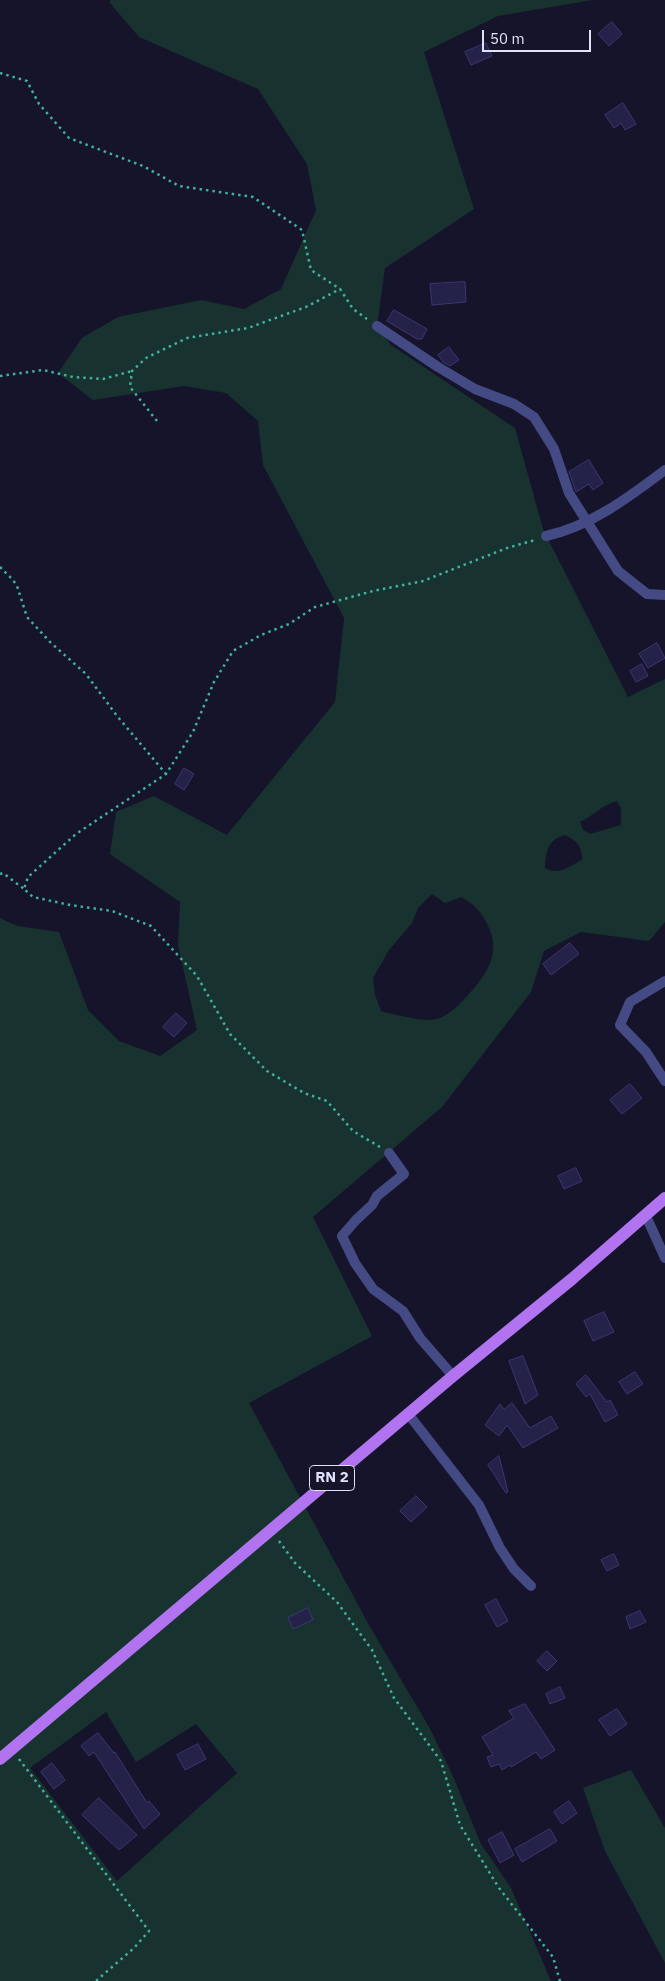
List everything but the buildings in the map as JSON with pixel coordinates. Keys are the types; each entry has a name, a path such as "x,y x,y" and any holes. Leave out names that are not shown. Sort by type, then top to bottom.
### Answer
{"main road":[{"name":"RN 2","path":"0,1759 646,1216 665,1198"}],"street":[{"path":"377,326 468,384 514,404 534,417 554,449 569,493 618,571 647,594 665,595"},
{"path":"546,536 565,532 622,502 665,470"},
{"path":"665,981 630,1002 620,1025 646,1052 665,1081"},
{"path":"389,1152 404,1174 377,1196 372,1205 342,1236 355,1263 373,1289 403,1311 420,1338 454,1376"},
{"path":"646,1216 665,1258"},
{"path":"408,1415 480,1505 500,1548 514,1569 531,1586"}],"path":[{"path":"0,73 27,81 39,104 69,138 143,166 179,186 253,197 302,230 311,270 340,289 353,309 377,326"},
{"path":"0,376 43,370 73,377 103,378 132,371 146,358 187,338 248,328 306,307 340,289"},
{"path":"132,371 130,387 157,421"},
{"path":"24,889 28,877 76,834 166,774 193,732 214,682 233,651 261,635 289,624 316,608 373,591 423,581 506,548 546,536"},
{"path":"0,567 17,586 27,617 50,642 86,674 117,716 166,774"},
{"path":"0,869 1,874 33,897 70,906 112,911 151,926 197,976 230,1034 267,1071 304,1093 327,1101 353,1131 389,1152"},
{"path":"271,1530 295,1563 337,1602 372,1650 394,1698 441,1761 460,1825 499,1888 553,1957 560,1981"},
{"path":"12,1749 149,1931 134,1948 96,1981"}],"green space":[{"path":"110,0 593,0 498,16 424,52 474,209 385,268 377,326 391,345 515,428 543,529 628,697 665,679 665,922 649,941 581,932 544,951 531,992 442,1107 313,1217 372,1336 249,1403 369,1625 429,1727 452,1774 481,1844 511,1888 551,1981 0,1981 0,918 17,926 59,932 88,1010 119,1041 160,1056 197,1030 178,945 180,902 110,854 116,812 154,796 227,835 335,702 344,618 263,465 258,421 226,393 184,386 93,400 58,373 82,338 118,317 201,300 244,309 281,289 316,210 307,164 258,89 139,37 110,3","holes":["617,801 621,808 621,825 590,834 583,830 580,822","565,835 573,839 580,848 582,860 564,869 555,871 545,868 546,857 551,843","432,894 445,903 461,897 472,904 480,913 485,920 493,941 491,960 482,978 451,1011 441,1017 430,1020 381,1011 375,995 373,978 389,950 412,923 418,908","106,1712 136,1762 196,1724 237,1773 117,1881 30,1768"]},
{"path":"631,1770 665,1828 665,1963 605,1851 583,1788"}]}
